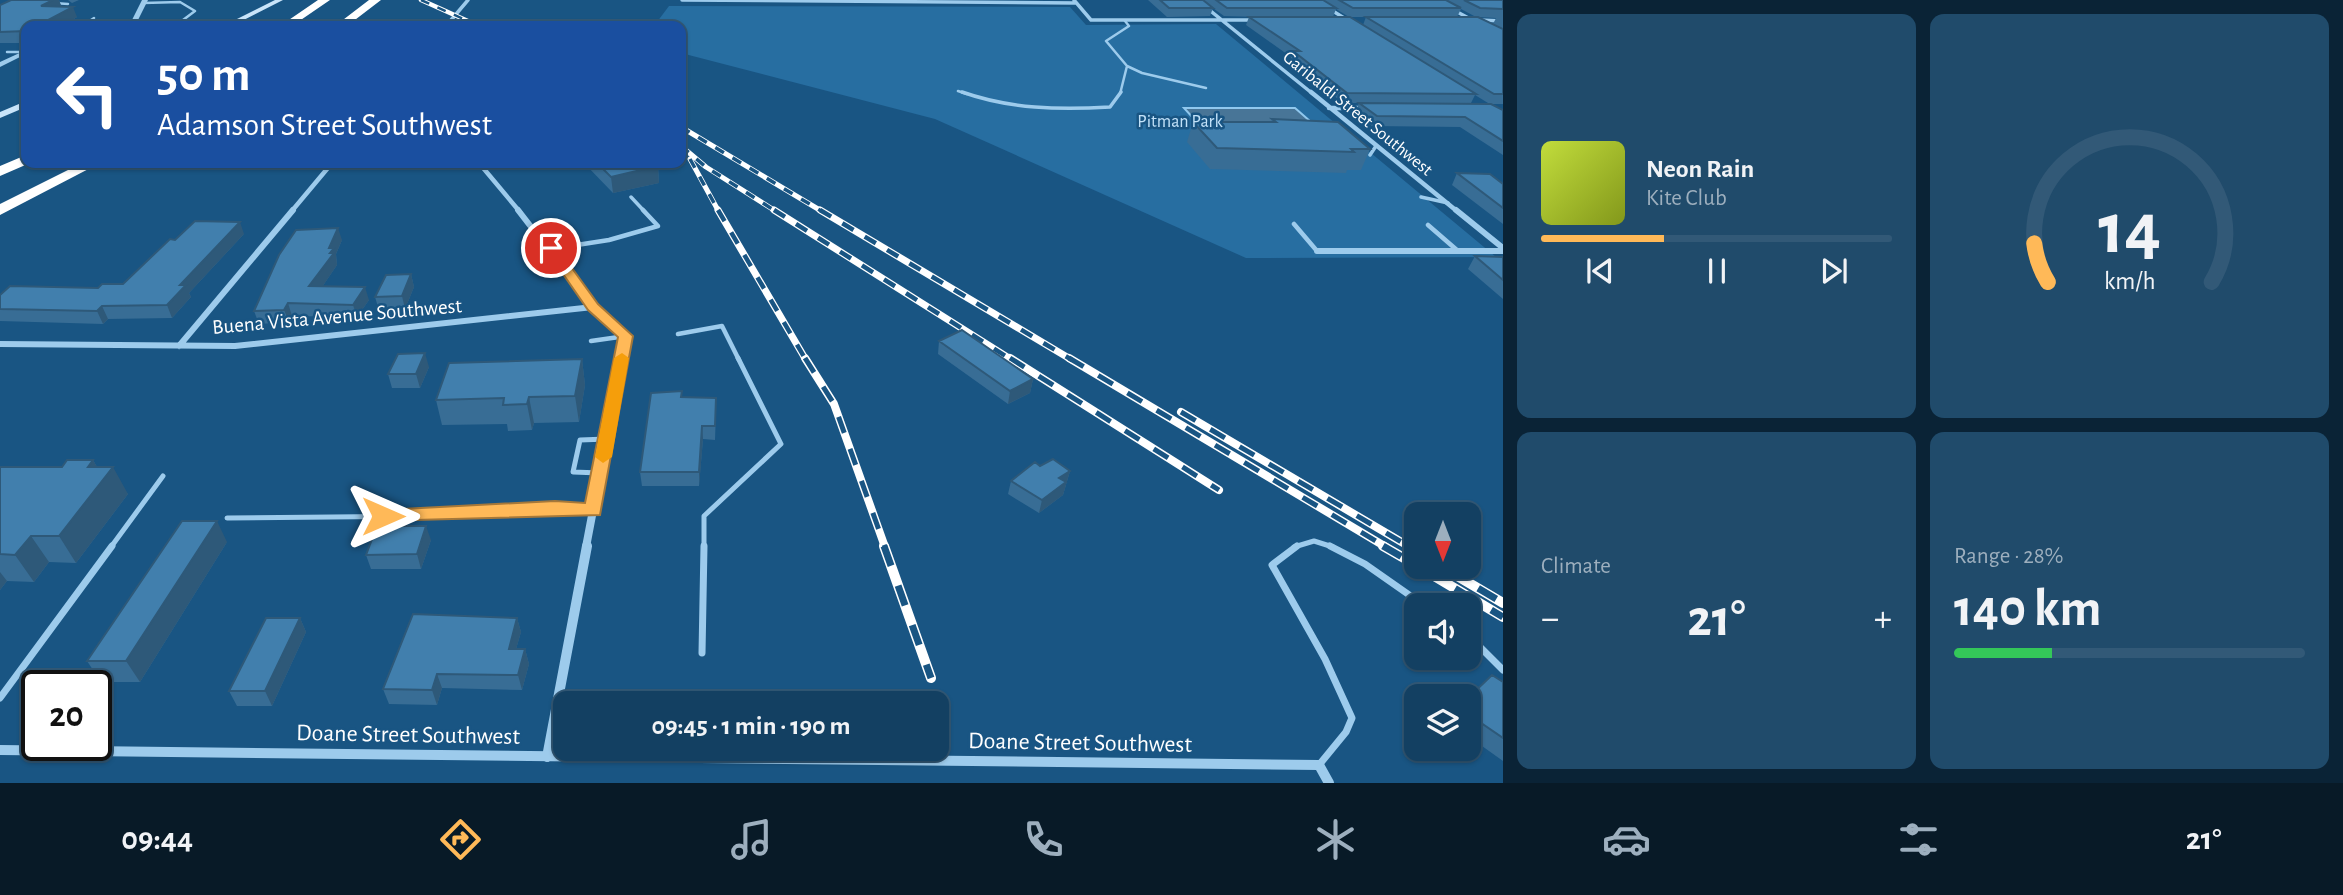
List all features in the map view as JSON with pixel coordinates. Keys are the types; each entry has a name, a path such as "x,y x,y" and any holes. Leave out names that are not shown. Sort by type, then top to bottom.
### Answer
{"highway":[{"path":"293,21 325,0"},
{"path":"347,21 376,0"},
{"path":"0,172 21,162"},
{"path":"0,209 83,168"}],"main road":[{"path":"237,21 280,0"},
{"path":"0,115 21,106"}],"street":[{"path":"450,21 468,0"},
{"path":"682,0 1075,1 1091,20 1257,20"},
{"name":"Garibaldi Street Southwest","path":"1197,0 1503,249"},
{"path":"1315,0 1351,21 1339,20"},
{"path":"1435,0 1483,26"},
{"path":"134,21 144,2"},
{"path":"1452,20 1503,20"},
{"path":"0,65 21,54"},
{"path":"1329,108 1369,108"},
{"path":"179,346 328,168"},
{"path":"483,168 551,248 593,307 626,336 547,757"},
{"path":"1317,251 1503,249"},
{"name":"Buena Vista Avenue Southwest","path":"0,344 234,346 593,307"},
{"name":"Doane Street Southwest","path":"0,750 1320,765"},
{"path":"1320,765 1329,783"}],"lane":[{"path":"144,2 180,2 195,11 178,21"},
{"path":"52,3 68,4"},
{"path":"90,21 94,18"},
{"path":"1125,20 1129,26 1106,41 1128,66 1142,73 1206,88"},
{"path":"7,52 21,52"},
{"path":"958,91 1012,107 1060,110 1110,107 1120,95 1128,66"},
{"path":"1370,155 1376,146"},
{"path":"551,248 609,240 658,226 631,197"},
{"path":"1421,197 1448,203"},
{"path":"1294,224 1317,251"},
{"path":"1428,225 1458,251"},
{"path":"678,334 722,326 781,444 704,516 702,653"},
{"path":"591,341 626,336"},
{"path":"600,473 573,472 580,440 607,439"},
{"path":"0,698 163,476"},
{"path":"227,518 435,516 555,508 593,510"},
{"path":"1320,765 1346,732 1352,718 1340,682 1294,609 1272,565 1303,542 1311,541 1338,548 1406,593"},
{"path":"1481,648 1503,670"}],"green space":[{"name":"Pitman Park","path":"669,6 1070,7 1086,25 1216,24 1496,257 1246,258 935,119 686,54 686,21 658,21"}],"shaded area":[{"path":"1184,108 1295,108 1319,129 1203,129"}],"building":[{"path":"11,0 53,0 41,6 73,7 46,21 21,21 21,31 0,32 0,5"},
{"path":"1160,0 1203,0 1213,8 1169,8"},
{"path":"1216,0 1323,0 1336,8 1227,8"},
{"path":"1339,0 1446,0 1461,8 1353,8"},
{"path":"1464,0 1503,0 1503,9 1480,8"},
{"path":"1249,17 1350,17 1476,94 1347,93 1293,51 1300,51"},
{"path":"1366,17 1478,17 1503,29 1503,94 1494,94"},
{"path":"1359,103 1491,104 1503,110 1503,141 1465,117 1377,116"},
{"path":"1272,119 1338,122 1370,149 1351,149 1354,152 1217,148 1193,122 1276,122"},
{"path":"602,168 649,168 611,177"},
{"path":"1457,173 1490,174 1503,184 1503,208"},
{"path":"195,221 240,222 180,285 186,285 167,305 102,306 97,311 0,309 0,295 10,286 98,288 102,284 123,284 170,239 175,240"},
{"path":"338,228 329,248 334,248 330,253 334,253 309,286 365,287 353,305 288,303 284,310 254,311 279,255 296,230"},
{"path":"1475,256 1503,257 1503,280"},
{"path":"411,274 402,296 375,297 386,275"},
{"path":"962,330 1033,379 1010,391 939,341"},
{"path":"425,353 416,374 388,374 398,354"},
{"path":"582,359 575,396 529,397 527,404 503,405 504,398 436,400 449,363"},
{"path":"682,391 681,397 716,398 715,426 702,426 699,472 640,472 651,393"},
{"path":"1053,459 1070,471 1059,478 1066,482 1042,500 1011,481 1035,462 1040,466"},
{"path":"67,460 93,460 88,467 113,467 59,536 31,536 15,555 0,554 0,467 62,467"},
{"path":"182,521 217,521 126,661 87,661"},
{"path":"377,526 426,526 417,554 366,555"},
{"path":"413,614 517,618 509,649 525,649 518,675 437,674 432,690 383,689"},
{"path":"266,618 300,618 265,691 229,691"},
{"path":"1492,675 1503,682 1503,738 1481,723 1481,686"}],"railway":[{"path":"421,0 468,21"},
{"path":"686,130 823,212"},
{"path":"686,150 706,167 777,212"},
{"path":"690,159 719,212"},
{"path":"718,210 806,360"},
{"path":"774,210 1012,360"},
{"path":"820,210 1072,360"},
{"path":"805,358 834,404 885,547"},
{"path":"1010,358 1219,490"},
{"path":"1069,358 1386,547"},
{"path":"1181,412 1404,543"},
{"path":"884,546 931,678"},
{"path":"1383,546 1404,558"},
{"path":"1439,579 1503,617"},
{"path":"1462,579 1503,603"}],"slow traffic":[{"path":"603,457 622,358"}],"route":[{"path":"383,516 435,516 555,508 593,510 626,336 593,307 551,248"}]}
